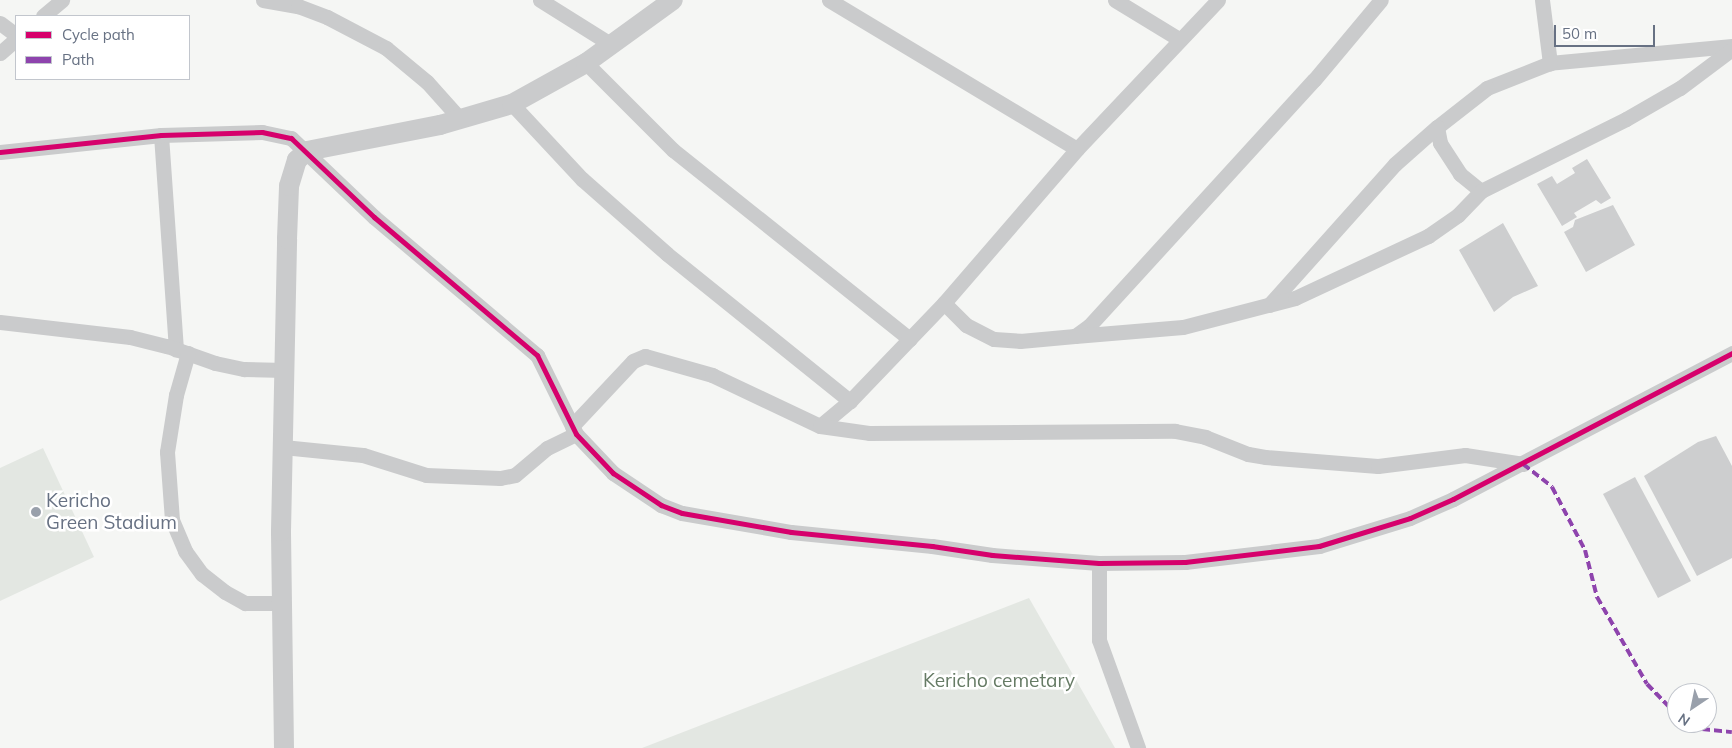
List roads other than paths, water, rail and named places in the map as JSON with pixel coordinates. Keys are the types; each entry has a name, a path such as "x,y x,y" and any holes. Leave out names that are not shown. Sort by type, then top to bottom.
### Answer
{"street":[{"path":"44,15 62,0"},
{"path":"263,0 298,6 327,17 386,48 427,82 461,120"},
{"path":"540,0 612,45"},
{"path":"284,748 282,603 283,447 289,186 297,160 308,151 461,120 512,104 586,63 673,0"},
{"path":"829,0 1077,149"},
{"path":"1114,0 1179,39"},
{"path":"820,426 850,401 944,303 1077,149 1179,39 1218,0"},
{"path":"1075,336 1105,311 1314,80 1381,0"},
{"path":"1542,0 1550,63"},
{"path":"0,23 15,34"},
{"path":"0,53 15,40"},
{"path":"944,303 966,325 994,339 1020,341 1183,327 1268,305 1319,288 1428,236 1458,215 1481,191 1626,119 1680,88 1732,48"},
{"path":"1268,305 1395,164 1437,126 1487,88 1550,63 1732,48"},
{"path":"586,63 702,175 910,339"},
{"path":"512,104 582,179 666,254 850,401"},
{"path":"1437,126 1446,156 1460,174 1481,191"},
{"path":"0,152 160,135 278,133 291,138 308,151 374,217 537,355 574,430 596,456 634,489 682,513 791,532 932,546 992,555 1099,563 1185,562 1319,546 1410,518 1523,464 1732,353"},
{"path":"160,135 182,351 167,452 172,520 185,551 202,574 225,592 245,603 282,603"},
{"path":"0,322 130,337 244,369 285,370"},
{"path":"283,447 364,454 426,475 500,478 515,475 547,448 574,430 633,362 645,356 712,375 820,426 868,433 1175,431 1205,437 1248,454 1274,458 1378,466 1465,455 1523,464"},
{"path":"1099,563 1099,640 1138,748"}],"place":[{"name":"Kericho Green Stadium","path":"36,512"}],"park label":[{"name":"Kericho cemetary","path":"999,681"}]}
